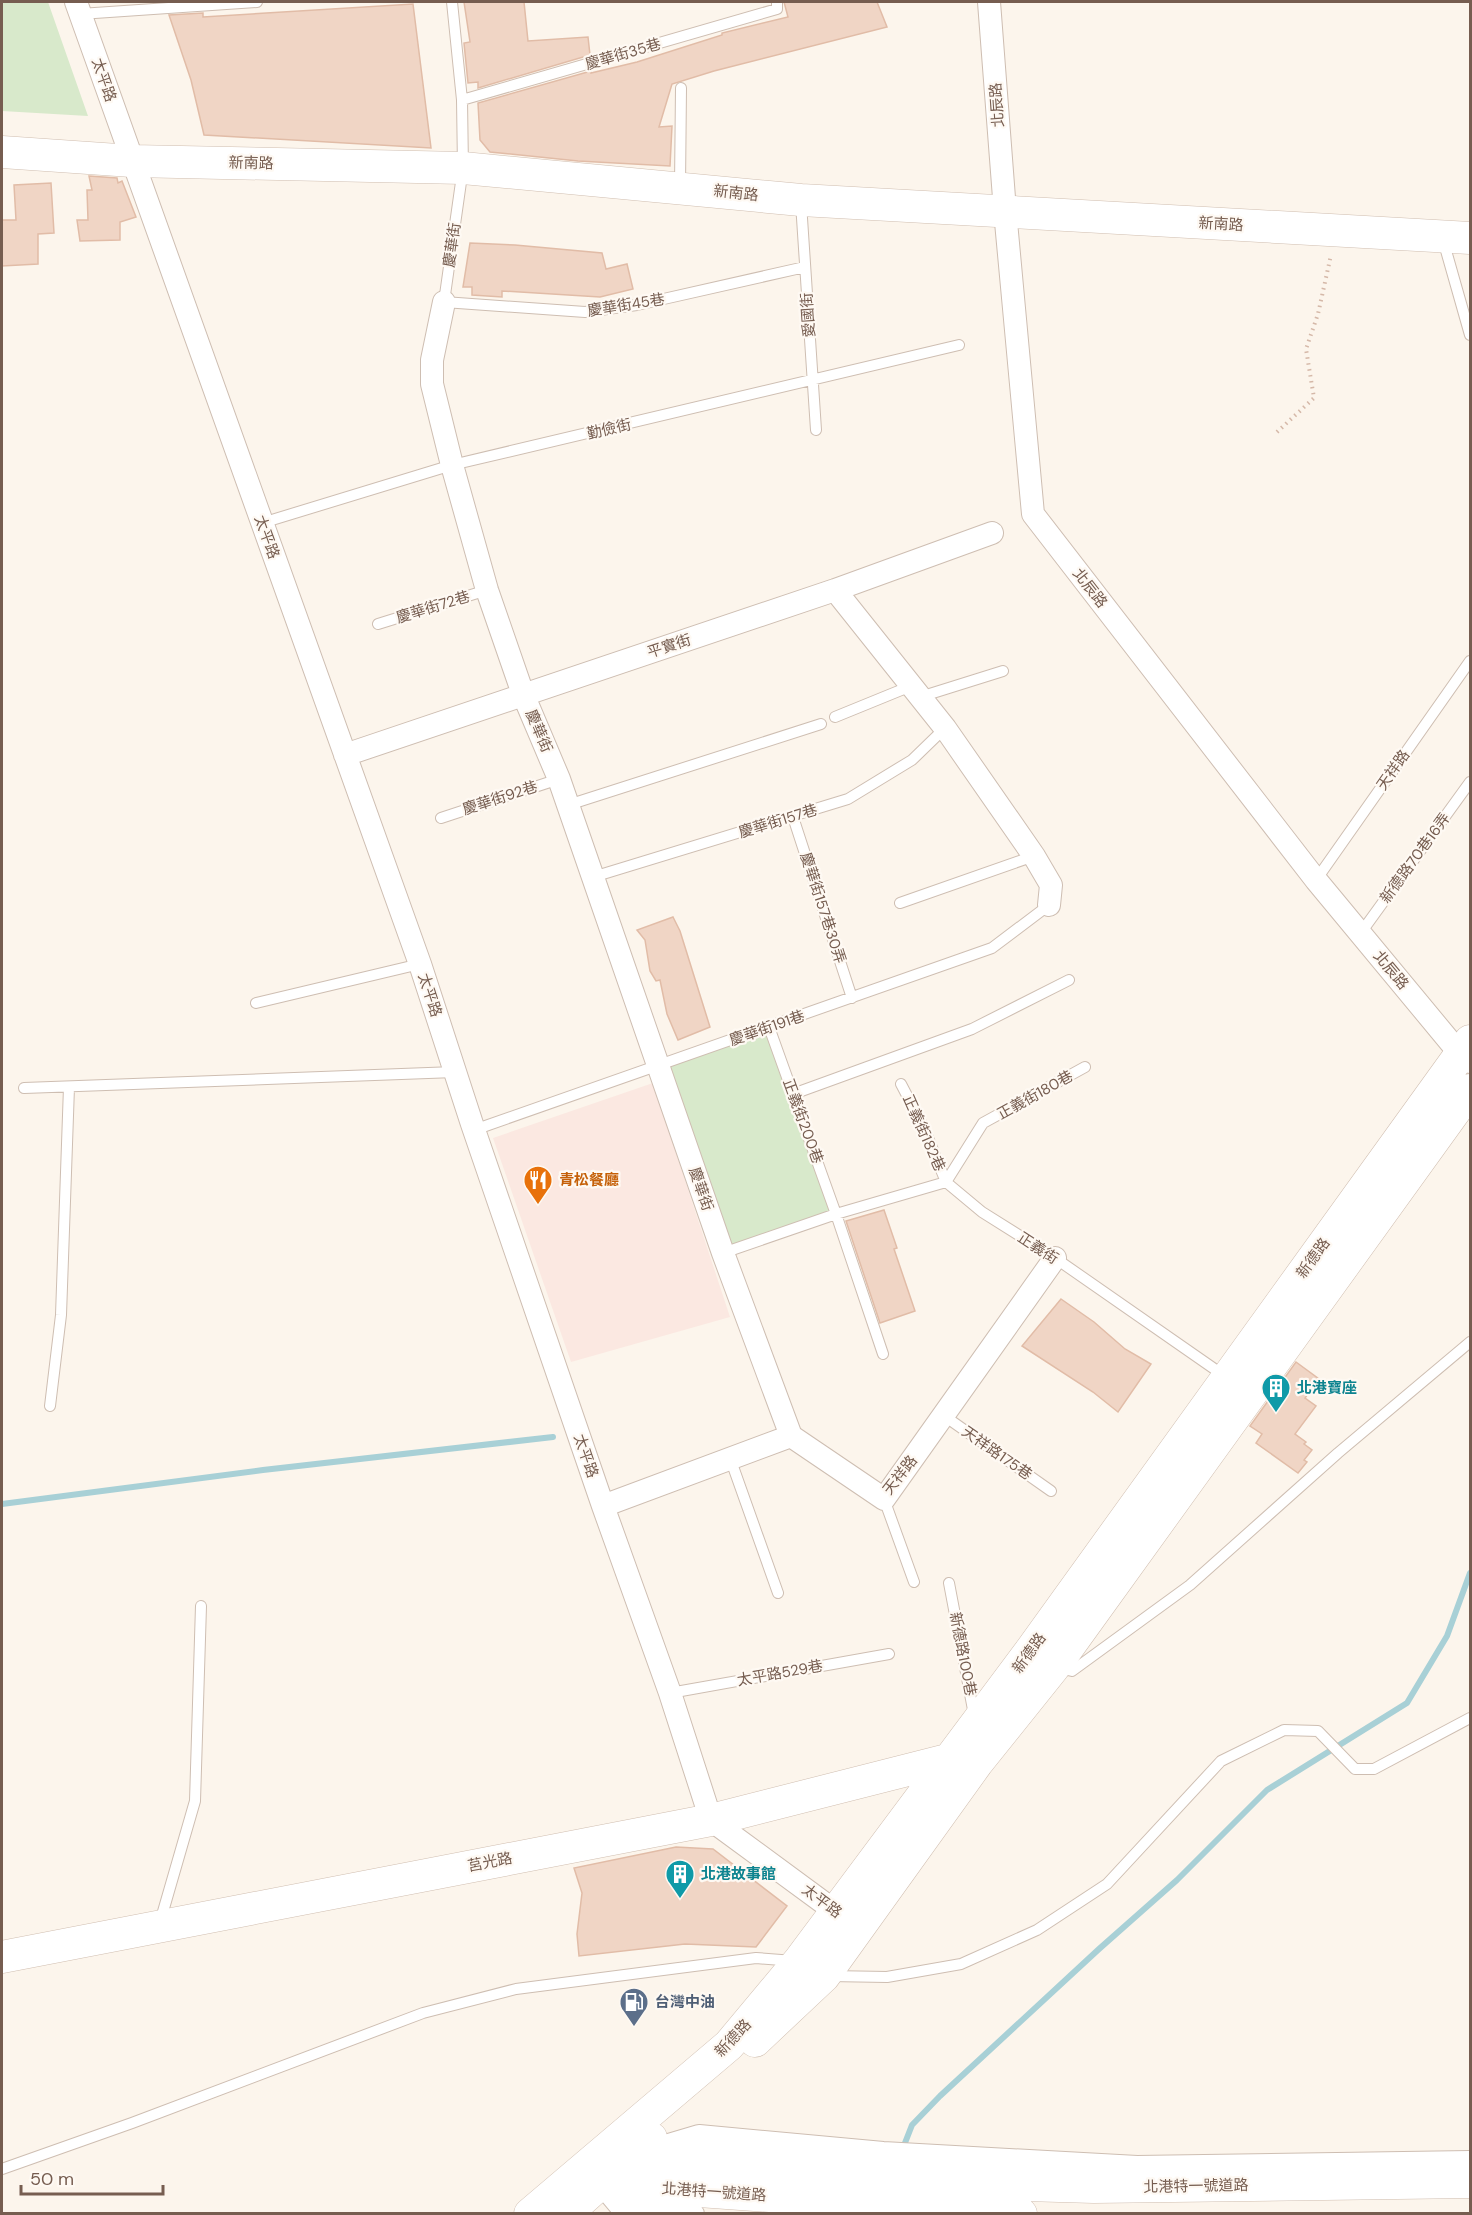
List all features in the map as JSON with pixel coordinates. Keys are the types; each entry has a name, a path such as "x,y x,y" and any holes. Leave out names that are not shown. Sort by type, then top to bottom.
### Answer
{"street":[{"name":"北辰路","path":"989,2 1005,211 1034,514 1316,880 1360,934 1467,1052"},
{"name":"太平路","path":"78,8 420,964 474,1130 603,1506 670,1692 711,1820 848,1921"},
{"name":"新南路","path":"2,152 132,161 463,168 801,200 1456,238"},
{"name":"慶華街","path":"444,302 432,360 432,384 452,465 488,590 523,694 559,779 723,1253 791,1436"},
{"name":"平實街","path":"345,755 835,591 992,533"},
{"path":"835,591 945,728 1034,856 1051,885 1048,905"},
{"name":"新德路","path":"962,1762 976,1724 1043,1659 1226,1378 1467,1052"},
{"name":"新德路","path":"530,2214 624,2149 729,2045 811,1969 962,1762 1043,1659 1470,1090"},
{"name":"天祥路","path":"791,1436 884,1499 1055,1258"},
{"path":"603,1506 791,1436"},
{"name":"莒光路","path":"2,1957 711,1820 962,1762"},
{"path":"566,2214 602,2184 624,2149"},
{"name":"北港特一號道路","path":"624,2149 873,2177"},
{"name":"北港特一號道路","path":"921,2181 1137,2166 1470,2162"},
{"path":"873,2177 921,2181 1021,2214"},
{"path":"873,2177 921,2181"},
{"name":"北港特一號道路","path":"602,2184 873,2177"},
{"name":"北港特一號道路","path":"921,2181 1094,2187 1470,2182"},
{"name":"北港特一號道路","path":"602,2184 623,2209 693,2214"}],"lane":[{"path":"78,8 257,2"},
{"name":"慶華街","path":"444,302 463,168 462,100 452,2"},
{"name":"慶華街35巷","path":"462,100 777,9 777,2"},
{"path":"680,188 681,88"},
{"name":"愛國街","path":"801,200 816,430"},
{"path":"1456,238 1470,335"},
{"name":"慶華街45巷","path":"444,302 585,312 637,305 805,267"},
{"name":"勤儉街","path":"262,523 452,465 959,345"},
{"name":"慶華街72巷","path":"378,624 488,590"},
{"name":"天祥路","path":"1316,880 1470,660"},
{"path":"835,717 916,692 1003,671"},
{"path":"568,805 821,724"},
{"name":"慶華街157巷","path":"593,877 848,800 912,760 945,728"},
{"name":"慶華街92巷","path":"441,818 559,779"},
{"name":"新德路70巷16弄","path":"1360,934 1470,782"},
{"name":"慶華街157巷30弄","path":"793,817 852,999"},
{"path":"900,903 1034,856"},
{"name":"慶華街191巷","path":"474,1130 992,948 1048,905"},
{"path":"256,1003 420,964"},
{"path":"793,1094 972,1029 1069,980"},
{"name":"正義街200巷","path":"769,1027 836,1214"},
{"name":"正義街180巷","path":"946,1182 984,1123 1085,1067"},
{"path":"24,1088 455,1072"},
{"name":"正義街182巷","path":"901,1084 924,1128 946,1182"},
{"path":"50,1406 61,1315 69,1087"},
{"path":"723,1253 836,1214 946,1182"},
{"name":"正義街","path":"946,1182 982,1212 1055,1258 1226,1378"},
{"path":"836,1214 882,1354"},
{"path":"1043,1659 1072,1671 1190,1585 1338,1453 1470,1342"},
{"name":"天祥路175巷","path":"944,1415 1051,1491"},
{"path":"730,1458 778,1593"},
{"path":"884,1499 914,1582"},
{"name":"新德路100巷","path":"949,1583 976,1724"},
{"path":"159,1926 195,1801 201,1606"},
{"name":"太平路529巷","path":"670,1692 889,1654"},
{"path":"2,2169 132,2123 423,2013 516,1989 756,1958 811,1969 887,1977 961,1964 1037,1930 1107,1884 1221,1761 1284,1730 1318,1731 1355,1769 1374,1769 1470,1718"}],"path":[{"path":"1276,432 1314,398 1306,350 1318,314 1337,231"}],"shaded area":[{"path":"653,1083 730,1317 571,1362 493,1138"}],"green space":[{"path":"2,2 48,2 88,116 2,111"},
{"path":"769,1027 836,1214 723,1253 658,1066"}],"building":[{"path":"464,2 524,2 528,41 588,37 590,55 478,88 478,82 468,83 464,43 470,42"},
{"path":"784,2 877,2 887,27 714,71 672,84 659,127 672,126 670,166 578,161 490,152 480,140 478,103 591,71 591,73 637,62 722,35 722,33 788,17"},
{"path":"413,4 431,148 204,135 191,80 169,15 203,13 203,17"},
{"path":"89,176 117,178 118,183 122,181 136,217 120,222 120,240 80,241 77,220 88,220 87,190 92,190"},
{"path":"51,183 54,233 38,234 38,264 2,266 2,220 16,220 14,185"},
{"path":"470,243 602,253 606,269 627,264 633,289 600,297 502,291 502,297 472,295 472,287 463,287"},
{"path":"673,917 680,931 710,1027 678,1040 667,1014 660,980 656,981 650,971 645,940 637,930"},
{"path":"884,1210 897,1248 894,1249 915,1311 880,1323 846,1221"},
{"path":"1061,1299 1094,1322 1125,1349 1151,1364 1118,1412 1093,1392 1022,1346"},
{"name":"北港寶座","path":"1296,1362 1319,1379 1305,1398 1316,1406 1295,1434 1312,1450 1304,1460 1307,1462 1298,1473 1256,1443 1262,1434 1250,1426"},
{"name":"北港故事館","path":"676,1847 713,1849 787,1906 756,1947 685,1944 579,1956 577,1934 582,1893 574,1868"}],"waterway":[{"path":"2,1504 263,1470 553,1437"},
{"path":"903,2148 912,2125 940,2096 1177,1880 1267,1790 1407,1703 1447,1636 1470,1573"}],"place":[{"name":"青松餐廳","path":"538,1206"},
{"name":"北港寶座","path":"1276,1414"},
{"name":"北港故事館","path":"680,1900"},
{"name":"台灣中油","path":"634,2028"}]}
